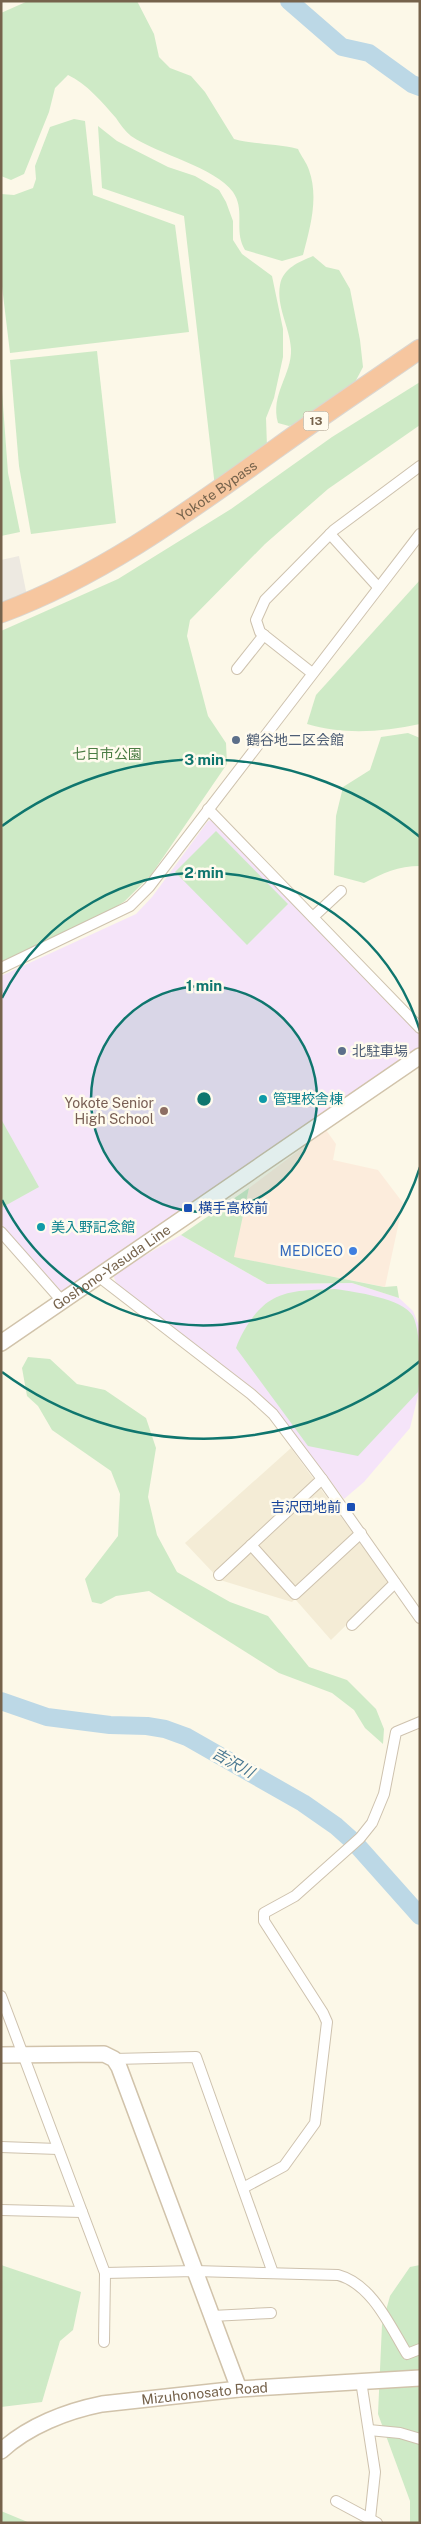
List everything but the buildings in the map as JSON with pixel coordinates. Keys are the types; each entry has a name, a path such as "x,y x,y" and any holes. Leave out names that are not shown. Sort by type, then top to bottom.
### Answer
{"highway":[{"name":"Yokote Bypass","path":"1,613 36,600 82,578 168,526 420,349"}],"street":[{"path":"312,673 264,635 256,620 265,600 330,534 420,466"},
{"path":"330,534 378,587"},
{"path":"1,968 130,906 149,886 420,534"},
{"path":"237,669 264,635"},
{"path":"208,809 420,1028"},
{"path":"313,917 341,891"},
{"name":"Goshono-Yasuda Line","path":"1,1343 420,1056"},
{"path":"1,1232 62,1301"},
{"path":"98,1276 251,1394 273,1414 361,1533 420,1618"},
{"path":"219,1575 322,1479"},
{"path":"251,1545 295,1594 361,1533"},
{"path":"352,1625 395,1583"},
{"path":"243,2188 284,2166 315,2123 327,2022 324,2013 264,1921 264,1913 295,1896 360,1838 372,1823 379,1807 396,1732 420,1722"},
{"path":"1,1996 105,2273 104,2342"},
{"path":"1,2055 104,2054 114,2058 196,2057 272,2273"},
{"path":"114,2058 239,2389"},
{"path":"1,2148 58,2149"},
{"path":"1,2210 82,2212"},
{"path":"105,2273 195,2271 338,2275 349,2278 357,2284 380,2310 407,2354 420,2349"},
{"path":"212,2316 272,2314"},
{"name":"Mizuhonosato Road","path":"1,2451 28,2431 80,2408 102,2404 239,2389 420,2378"},
{"path":"336,2502 374,2521 375,2472 362,2381"},
{"path":"369,2430 400,2433 420,2439"}],"shaded area":[{"path":"19,556 27,596 1,606 1,560"},
{"name":"Yokote Senior High School","path":"212,820 420,1035 420,1047 63,1293 1,1224 1,976 136,914 152,897 208,821"},
{"path":"326,1130 336,1144 333,1160 378,1170 403,1203 385,1287 233,1257 249,1188"},
{"path":"181,1235 267,1284 352,1283 399,1298 413,1311 420,1328 420,1388 410,1428 364,1482 344,1499 278,1413 258,1392 117,1285 113,1275"},
{"path":"291,1448 389,1583 331,1640 295,1599 292,1602 220,1580 185,1543"}],"green space":[{"path":"28,1 137,1 154,34 159,57 170,68 191,76 205,92 234,139 298,149 308,167 313,191 312,213 303,255 282,261 245,250 240,235 237,199 225,183 200,168 131,136 94,94 82,83 68,75 55,88 49,112 24,174 11,180 1,176 1,13"},
{"path":"74,119 85,121 93,195 175,225 189,332 10,353 1,278 1,194 14,195 33,188 36,179 35,166 50,127"},
{"path":"98,126 117,141 168,167 195,176 219,190 233,221 233,240 242,254 272,276 283,329 283,357 274,398 266,418 267,447 215,487 184,216 102,188"},
{"path":"313,256 326,267 339,270 350,289 363,367 353,386 305,420 289,426 278,423 276,413 291,349 281,309 280,285 284,274 288,270 297,263"},
{"path":"97,351 116,523 31,534 19,466 10,360"},
{"path":"1,378 8,473 20,532 1,536"},
{"name":"七日市公園","path":"420,382 420,425 328,489 265,544 190,620 187,636 208,716 226,743 227,764 151,875 125,901 105,914 1,965 1,631 118,579 231,509 332,437"},
{"path":"420,580 420,724 392,729 349,731 307,724 316,695"},
{"path":"408,733 420,738 420,866 405,867 391,871 364,883 334,875 336,816 343,787 370,770 381,737"},
{"path":"216,831 288,904 247,945 175,872"},
{"path":"1,1119 39,1187 1,1208"},
{"path":"249,1188 234,1257 384,1287 397,1286 399,1298 352,1283 267,1284 181,1235"},
{"path":"335,1289 389,1300 399,1305 413,1316 418,1332 420,1374 418,1392 358,1456 308,1446 236,1348 251,1320 261,1308 273,1299 287,1293"},
{"path":"28,1357 50,1359 77,1384 105,1390 146,1418 156,1448 148,1497 157,1535 177,1572 230,1602 268,1616 309,1667 347,1680 376,1709 384,1729 383,1744 365,1728 354,1710 332,1693 279,1673 149,1591 116,1596 101,1604 92,1602 85,1579 118,1536 120,1494 111,1471 52,1430 38,1406 27,1396 22,1368"},
{"path":"1,2265 81,2292 73,2330 60,2341 42,2402 1,2407"},
{"path":"420,2265 420,2523 410,2523 410,2501 378,2414 382,2325 390,2296 410,2267"},
{"path":"1,2511 30,2523 1,2523"}],"waterway":[{"path":"289,1 342,47 369,53 412,84 420,87"},
{"name":"吉沢川","path":"1,1701 47,1717 110,1725 147,1726 165,1729 187,1737 303,1803 336,1826 355,1843 420,1916"}],"place":[{"name":"鶴谷地二区会館","path":"236,740"},
{"name":"北駐車場","path":"342,1051"},
{"name":"管理校舎棟","path":"263,1099"},
{"name":"Yokote Senior High School","path":"164,1111"},
{"name":"横手高校前","path":"188,1208"},
{"name":"美入野記念館","path":"41,1227"},
{"name":"MEDICEO","path":"353,1251"},
{"name":"吉沢団地前","path":"351,1507"}]}
